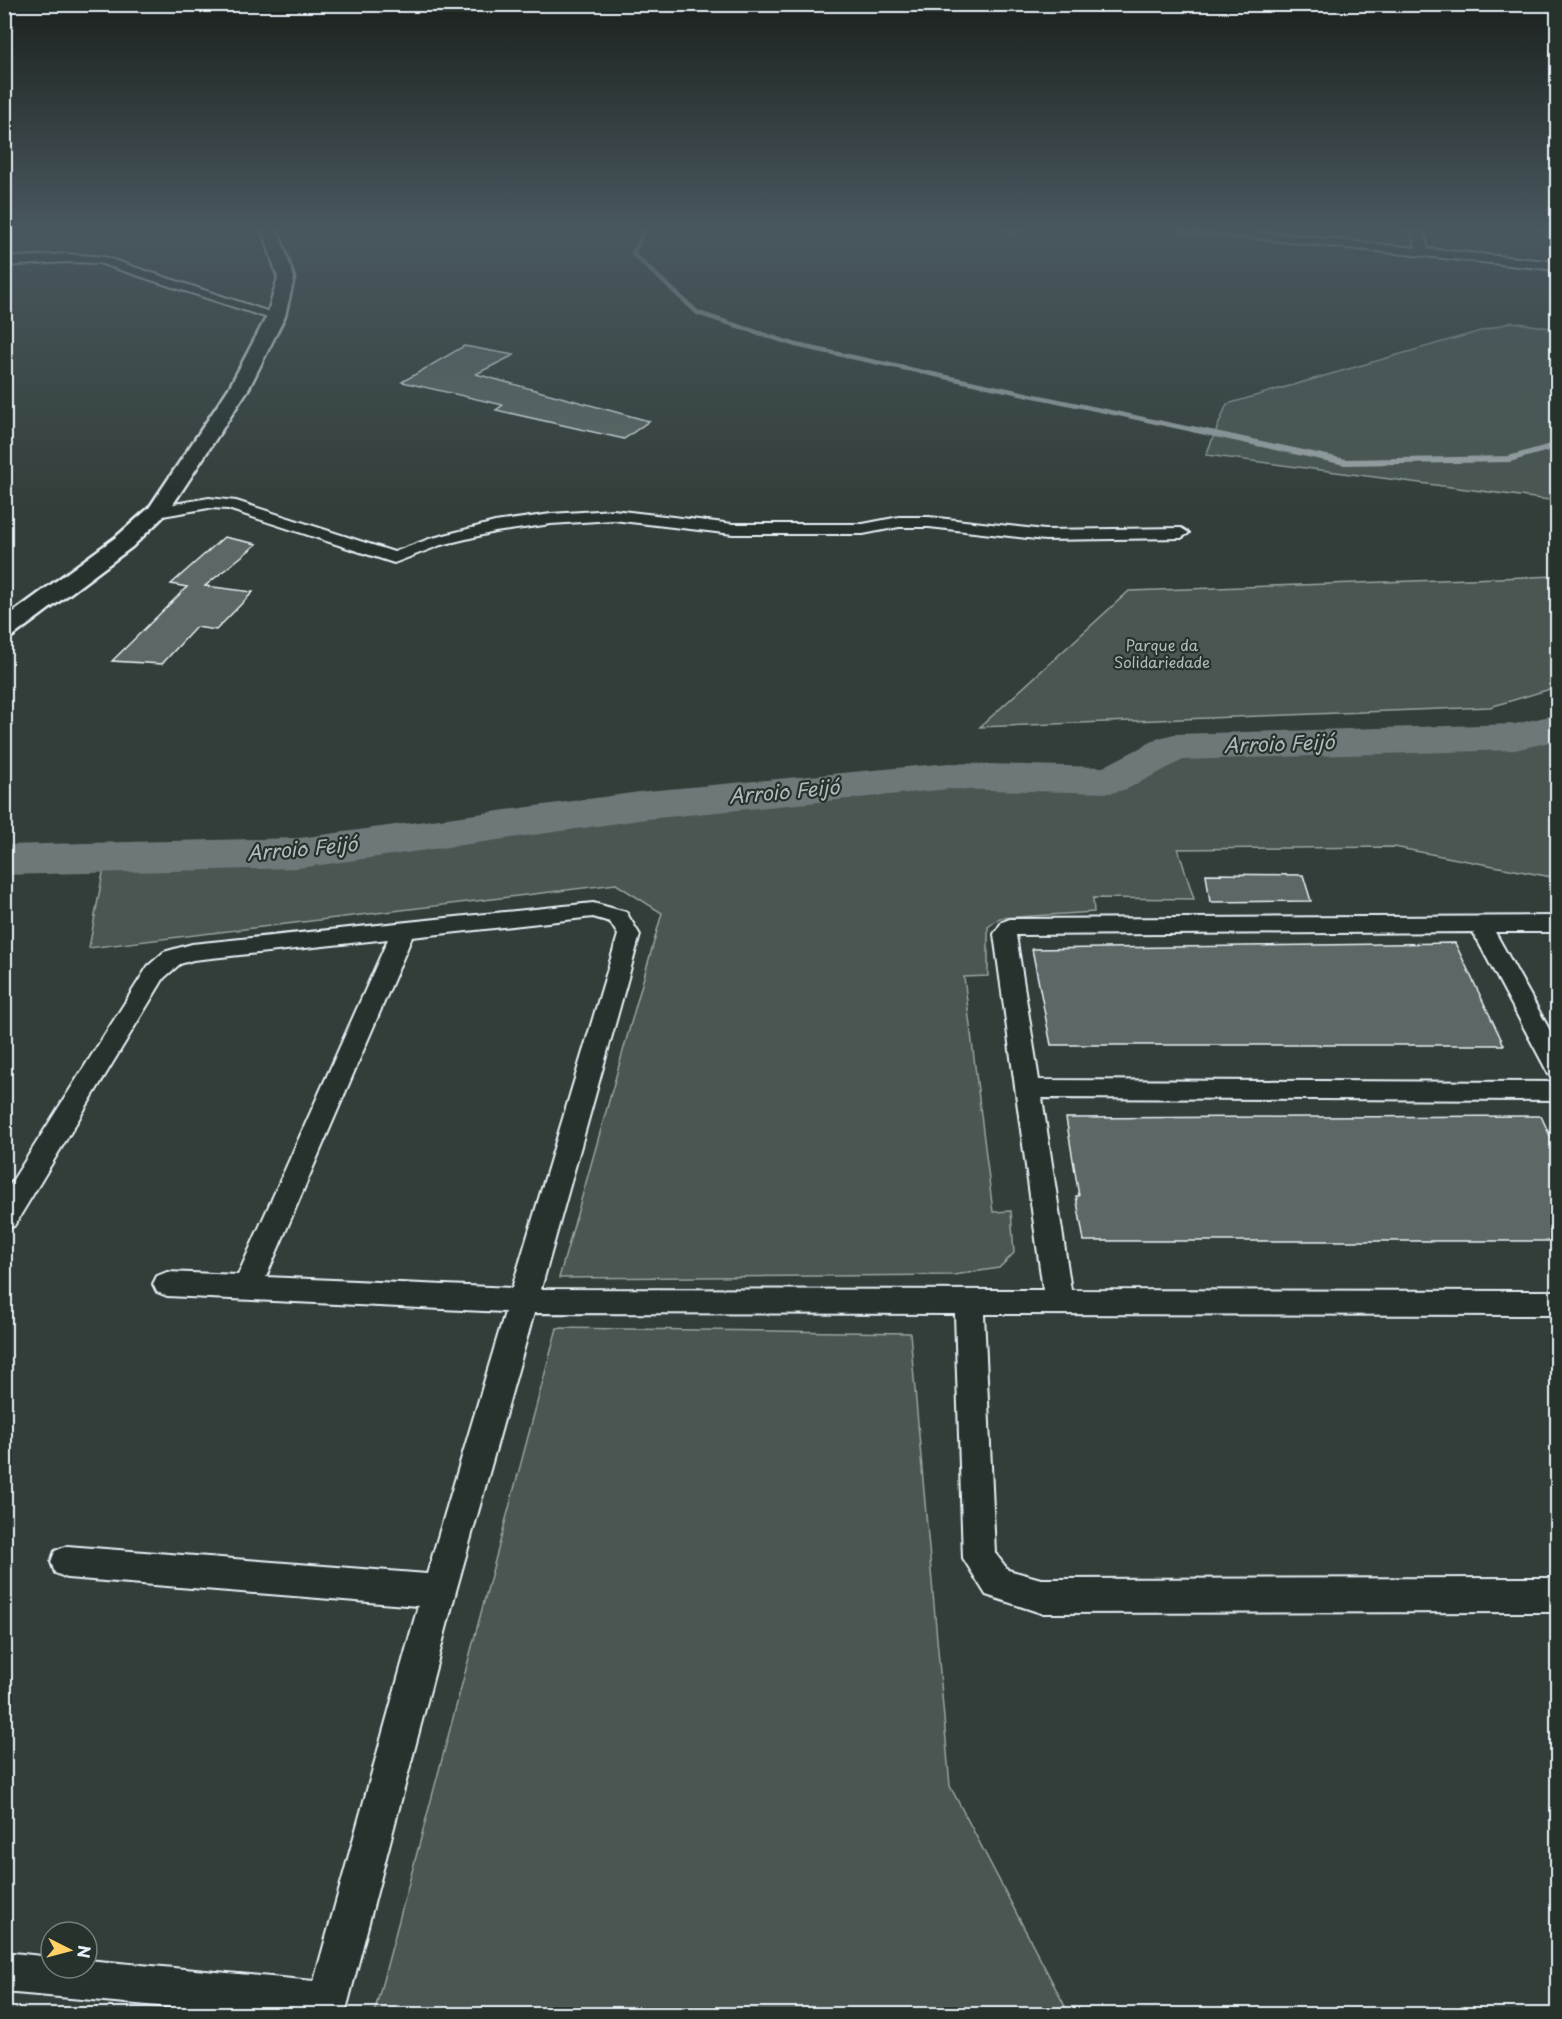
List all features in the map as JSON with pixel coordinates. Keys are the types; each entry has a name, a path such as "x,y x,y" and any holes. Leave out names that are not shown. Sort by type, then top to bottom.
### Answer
{"main road":[{"path":"4,632 124,542 158,512 240,388 272,322"}],"street":[{"path":"172,490 209,503"},
{"path":"158,512 209,503 230,504 394,558 435,542 495,527 551,519 613,515 733,529 863,529 899,522 929,522 1067,536 1181,533"},
{"path":"4,1218 156,972 172,958 192,952 593,910 618,917 629,935 439,1591 326,2008 4,1972"},
{"path":"1479,923 1557,1069"},
{"path":"1059,1302 1005,934 1010,927 1557,924"},
{"path":"247,1287 403,931"},
{"path":"1028,1089 1557,1091"},
{"path":"167,1284 524,1301 1557,1303"},
{"path":"969,1301 979,1558 998,1583 1041,1596 1557,1595"},
{"path":"67,1562 439,1591"}],"green space":[{"path":"1511,322 1557,329 1557,501 1206,455 1227,404"},
{"name":"Parque da Solidariedade","path":"1557,576 1557,687 1490,707 980,727 1129,591"},
{"path":"1557,731 1557,878 1394,847 1178,849 1194,899 1093,898 1094,912 1000,918 988,927 988,976 964,977 993,1212 1011,1211 1014,1253 999,1268 954,1275 559,1278 662,913 616,884 89,948 105,862 297,859 734,805 945,784 1111,786 1178,754 1515,743"},
{"path":"557,1328 910,1333 950,1786 1069,2014 374,2014"}],"building":[{"path":"464,346 514,355 476,374 649,421 624,439 496,410 503,405 402,382"},
{"path":"224,537 257,544 205,586 253,592 216,630 196,627 162,664 112,661 187,587 171,584"},
{"path":"1206,874 1303,875 1311,901 1210,902"},
{"path":"1455,943 1504,1045 1051,1045 1032,949"},
{"path":"1541,1116 1557,1151 1557,1241 1084,1241 1066,1118"}],"waterway":[{"path":"726,322 796,345 1199,431"},
{"path":"1192,429 1345,462 1509,459 1558,445"},
{"name":"Arroio Feijó","path":"4,860 299,853 647,805 949,776 1111,780 1174,747 1515,737 1558,727"}]}
